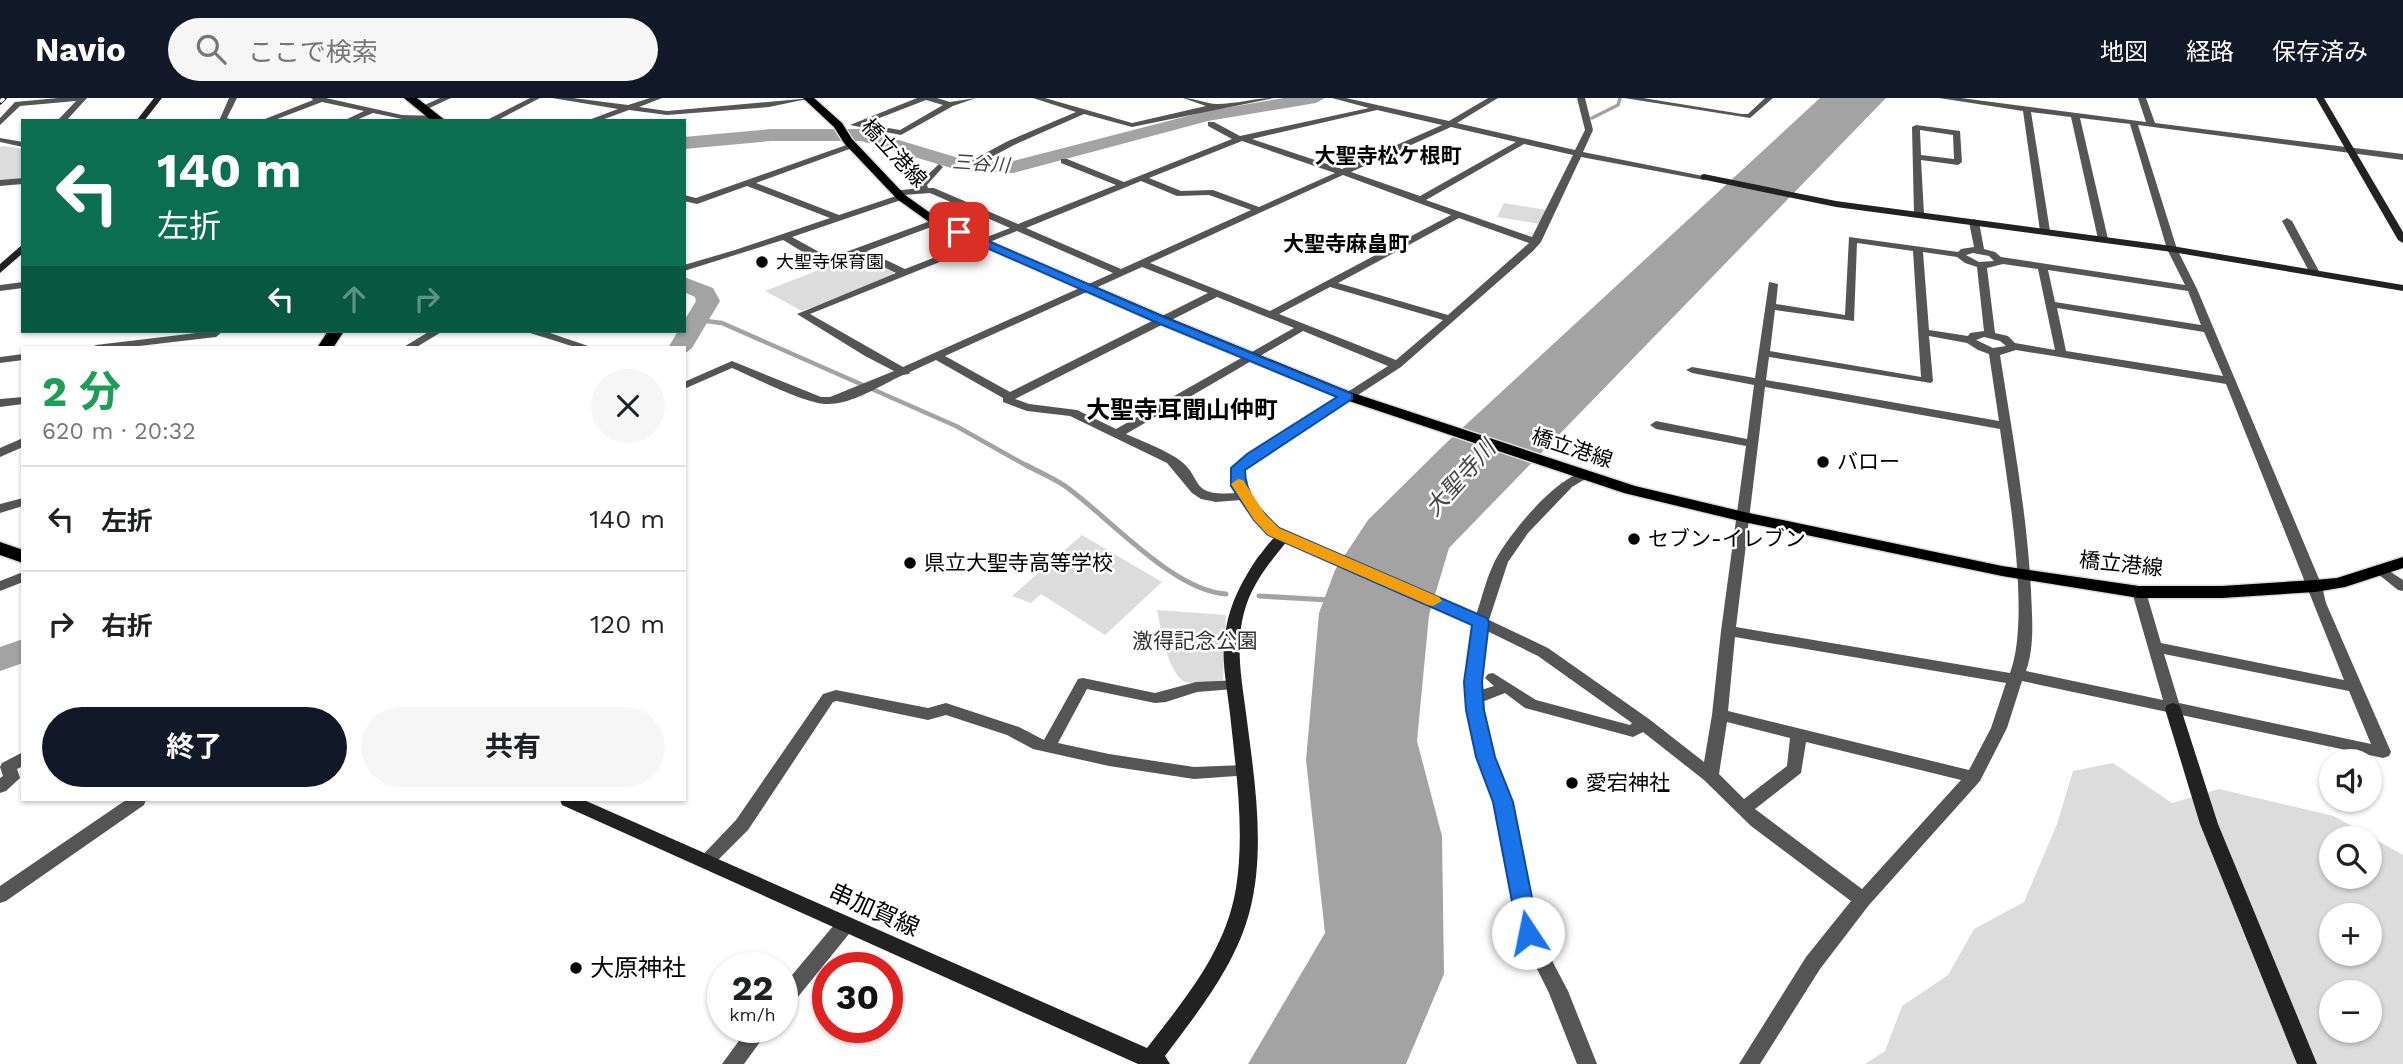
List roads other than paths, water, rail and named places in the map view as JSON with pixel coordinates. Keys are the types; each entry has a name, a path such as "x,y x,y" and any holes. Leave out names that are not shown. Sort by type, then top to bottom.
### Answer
{"highway":[{"path":"410,98 439,119"},
{"path":"0,548 21,556"}],"main road":[{"name":"橋立港線","path":"808,98 839,126 850,143 899,195 936,222 1162,320 1348,396 1414,420 1659,498 2025,574 2139,592 2222,592 2315,586 2339,583 2383,571 2403,562"}],"street":[{"path":"0,123 18,104 83,98 63,119"},
{"path":"142,119 158,98"},
{"path":"222,119 233,98"},
{"path":"422,108 447,98"},
{"path":"493,119 536,98"},
{"path":"556,98 674,113 769,105 808,98"},
{"path":"596,119 657,98"},
{"path":"854,125 926,98 950,104"},
{"path":"839,126 854,125 901,133 950,104 972,98"},
{"path":"1037,98 1132,125 1216,106 1270,98"},
{"path":"1186,98 1216,106"},
{"path":"1336,98 1356,101 1374,109 1577,153 1819,201 2172,249 2403,288"},
{"path":"1356,101 1375,98"},
{"path":"690,378 732,364 820,400 830,401 847,396 1448,125 1494,98"},
{"path":"1581,98 1590,130 1536,242 1397,365 1238,468 1238,486 1259,517 1284,537 1463,614 1543,652 1643,723 1710,776 1757,821 1863,900"},
{"path":"1628,98 1750,116 1769,98"},
{"path":"1943,98 2403,157"},
{"path":"2142,98 2151,124"},
{"path":"2320,98 2403,240"},
{"path":"269,119 318,99 418,119 439,119"},
{"path":"629,109 630,119"},
{"path":"901,373 802,314 1240,139 1374,109"},
{"path":"2027,109 2045,231"},
{"path":"352,119 371,111"},
{"path":"981,159 1082,112"},
{"path":"2075,115 2103,239"},
{"path":"1728,631 2017,677 2383,752 2319,603 2315,586 2192,289 2172,249 2133,122"},
{"path":"1211,124 1240,139 1421,199 1457,215 1536,242"},
{"path":"1917,157 1958,162 1957,133 1916,127 1917,157 1919,214"},
{"path":"0,140 21,145"},
{"path":"1421,199 1523,141"},
{"path":"686,198 696,201 850,143"},
{"path":"1064,161 1124,185"},
{"path":"924,188 922,185 939,167"},
{"path":"1141,178 1180,194 1210,192 1261,211"},
{"path":"0,183 21,181"},
{"path":"748,183 839,218"},
{"path":"686,268 786,238 924,188 1122,273"},
{"path":"1272,314 1457,215"},
{"path":"2287,221 2315,273"},
{"path":"786,238 826,260 836,259 936,222"},
{"path":"1974,222 1979,250"},
{"path":"1770,306 1850,319 1852,239 1960,255 1965,260 1982,265 1994,265 1999,260"},
{"path":"1765,353 1927,381 1918,248"},
{"path":"0,270 21,249"},
{"path":"1960,255 1964,251 1979,250 1992,254 1999,260 2192,289"},
{"path":"859,251 906,274"},
{"path":"1144,264 1397,365"},
{"path":"1982,265 1990,334"},
{"path":"2043,268 2061,354"},
{"path":"1330,284 1452,319"},
{"path":"1710,776 1720,715 1728,631 1773,284"},
{"path":"0,288 21,285"},
{"path":"1216,292 1007,400 1016,405 1073,413 1179,465 1200,494 1209,497 1245,496"},
{"path":"2050,304 2208,329"},
{"path":"1115,435 1303,327"},
{"path":"1923,332 1971,340 1976,345 1994,352 2007,352 2012,346"},
{"path":"130,346 217,333"},
{"path":"411,346 434,333"},
{"path":"540,333 583,346"},
{"path":"1971,340 1978,334 1990,334 2004,338 2012,346 2230,381"},
{"path":"1749,1064 1813,963 1863,900 1974,777 1999,728 2017,677 2024,639 2025,574 1994,352"},
{"path":"938,357 1010,397"},
{"path":"0,360 21,358"},
{"path":"1692,370 2005,426"},
{"path":"0,403 21,400"},
{"path":"1656,425 1753,444"},
{"path":"0,453 21,443"},
{"path":"1579,474 1523,530 1501,562 1481,622 1473,682 1485,757 1503,802 1528,933 1558,991 1587,1064"},
{"path":"0,509 21,502"},
{"path":"1152,1063 1219,963 1241,911 1247,867 1244,771 1234,684 1233,631 1241,600 1259,563 1284,537"},
{"path":"2383,571 2403,586"},
{"path":"0,587 21,577"},
{"path":"2139,592 2209,824 2307,1064"},
{"path":"2156,647 2355,687"},
{"path":"1474,699 1499,682 1531,704 1633,732 1643,723"},
{"path":"1048,747 1083,683 1155,698 1196,687 1234,684"},
{"path":"706,861 742,825 828,698 836,695 928,714 946,709 1005,728 1048,747 1109,760 1194,773 1244,771"},
{"path":"1720,715 1974,777"},
{"path":"1744,808 1795,769 1799,733"},
{"path":"0,787 12,778 8,767 21,759"},
{"path":"0,897 137,801"},
{"name":"串加賀線","path":"570,801 1152,1063"},
{"path":"798,982 846,924"},
{"path":"732,1064 748,1043"}],"water":[{"name":"大聖寺川","path":"1820,98 1886,98 1449,548 1429,615 1417,741 1442,836 1444,974 1406,1064 1248,1064 1325,933 1306,760 1319,613 1335,570 1368,520 1446,443"}],"waterway":[{"name":"三谷川","path":"686,143 771,135 862,135 961,165 1013,167 1207,116 1316,98"},
{"path":"1592,118 1618,105 1620,98"},
{"name":"三谷川","path":"681,346 708,301 705,293 686,285"},
{"path":"698,320 722,323 956,426 1029,467"},
{"path":"1026,465 1065,486 1163,567 1206,590 1226,594"},
{"path":"1259,596 1329,600"},
{"name":"三谷川","path":"0,660 21,651"}],"railway":[{"path":"0,102 4,98"}],"place":[{"name":"大聖寺保育園","path":"762,262"},
{"name":"バロー","path":"1823,462"},
{"name":"セブン-イレブン","path":"1634,539"},
{"name":"県立大聖寺高等学校","path":"910,563"},
{"name":"愛宕神社","path":"1572,783"},
{"name":"大原神社","path":"576,968"}],"district":[{"name":"大聖寺松ケ根町","path":"1388,156"},
{"name":"大聖寺麻畠町","path":"1346,244"},
{"name":"大聖寺耳聞山仲町","path":"1182,410"}],"park label":[{"name":"激得記念公園","path":"1195,641"}]}
